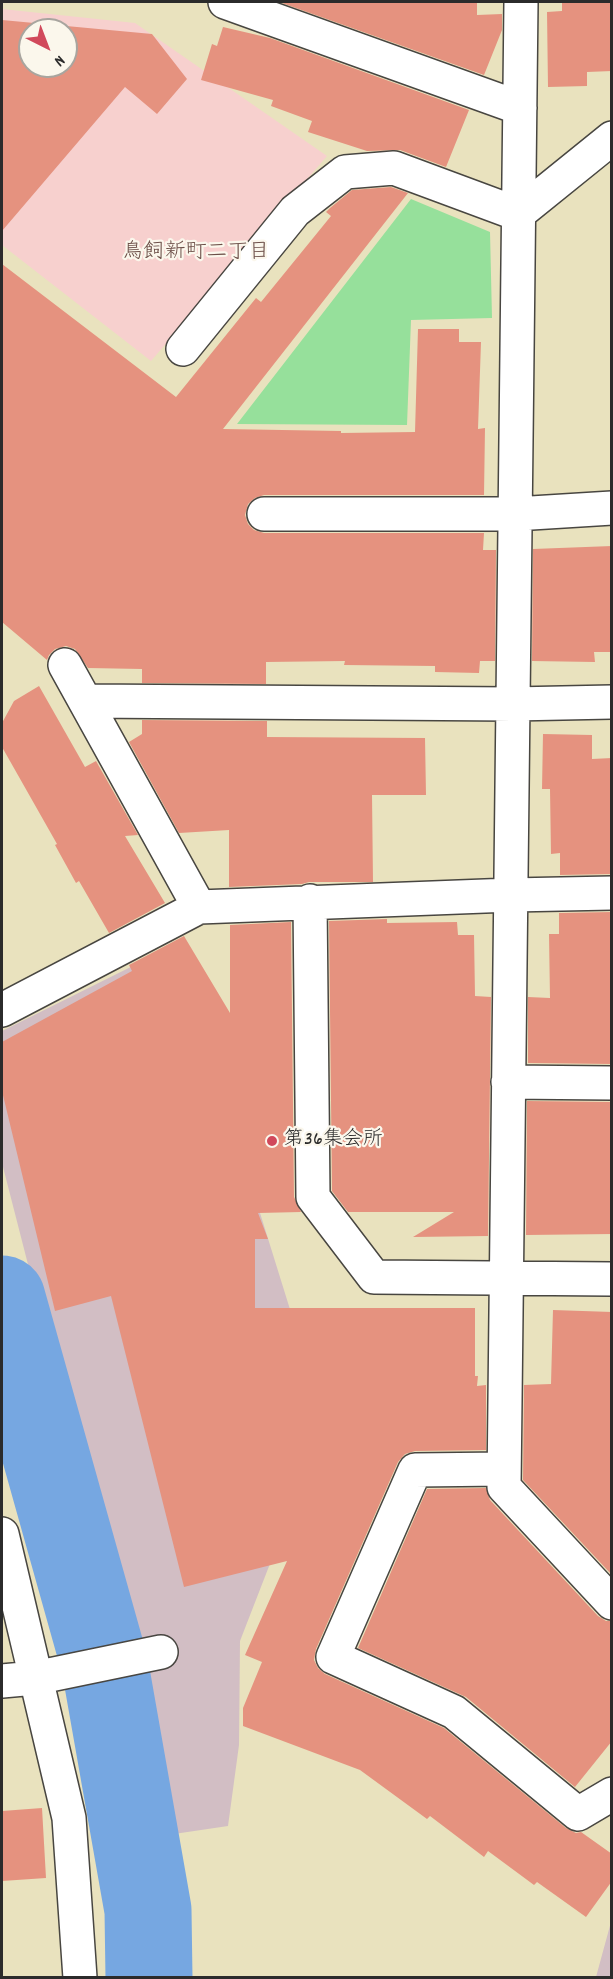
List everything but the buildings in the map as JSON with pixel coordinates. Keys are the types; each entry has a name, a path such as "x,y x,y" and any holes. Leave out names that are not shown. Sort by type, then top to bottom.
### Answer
{"street":[{"path":"225,2 520,108"},
{"path":"521,2 504,1487 612,1603"},
{"path":"519,214 612,138"},
{"path":"183,349 295,211 345,172 394,168 519,214"},
{"path":"264,514 515,514 612,508"},
{"path":"65,665 199,907"},
{"path":"85,701 513,704 612,702"},
{"path":"2,1010 199,907 612,893"},
{"path":"310,902 313,1197 374,1277 612,1279"},
{"path":"508,1082 612,1083"},
{"path":"504,1469 415,1470 333,1657 454,1712 578,1814 612,1794"},
{"path":"2,1534 69,1818 80,1977"},
{"path":"2,1681 35,1678 161,1652"}],"shaded area":[{"path":"2,9 135,23 327,156 151,361 2,245"},
{"path":"183,941 228,1110 293,1319 292,1507 240,1641 239,1745 228,1826 174,1834 2,1163 2,1031"},
{"path":"611,1922 611,1977 596,1977"}],"green space":[{"path":"411,199 490,232 492,318 411,320 407,425 237,424"}],"waterway":[{"path":"2,1299 105,1666 148,1910 149,1978"}],"place":[{"name":"第36集会所","path":"272,1141"}],"district":[{"name":"鳥飼新町二丁目","path":"196,254"}]}
